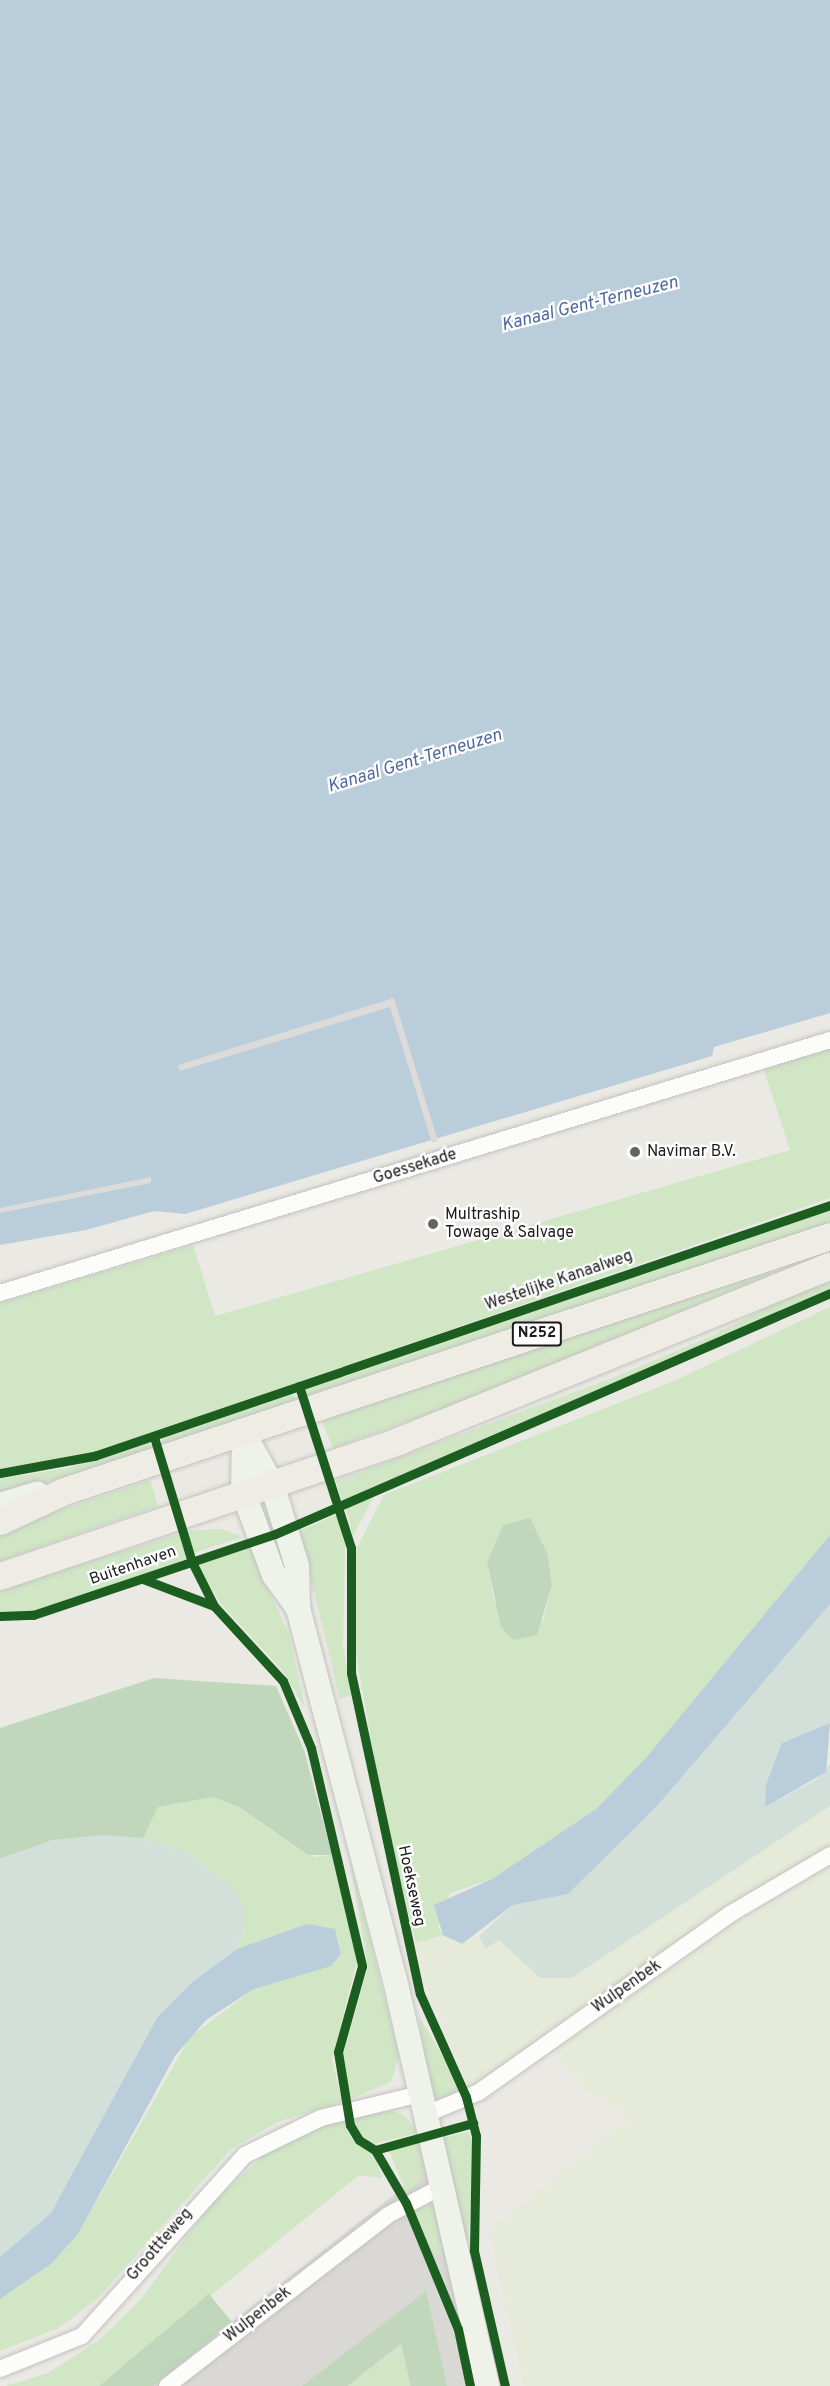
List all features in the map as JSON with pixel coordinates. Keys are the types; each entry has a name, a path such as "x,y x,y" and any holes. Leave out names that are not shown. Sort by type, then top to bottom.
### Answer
{"main road":[{"name":"N252","path":"0,1505 63,1491 244,1434 830,1236"},
{"path":"243,1492 398,1440 830,1266"},
{"path":"244,1434 272,1484 297,1566 298,1608 422,2105 487,2386"},
{"path":"244,1434 243,1492 274,1575 298,1608"},
{"name":"N252","path":"0,1521 63,1491"},
{"name":"Buitenhaven","path":"0,1576 243,1492"}],"street":[{"name":"Goessekade","path":"0,1293 830,1040"},
{"name":"Wulpenbek","path":"321,2118 422,2105 479,2092 730,1914 830,1855"},
{"name":"Groottteweg","path":"0,2369 82,2336 245,2156 321,2118"},
{"name":"Wulpenbek","path":"167,2386 388,2215 441,2187"}],"shaded area":[{"path":"830,1604 830,1723 782,1743 766,1784 765,1807 817,1779 830,1764 830,1806 572,1978 540,1978 499,1940 485,1949 479,1936 513,1905 568,1894 658,1805"},
{"path":"103,1835 143,1838 189,1853 239,1894 246,1925 237,1949 191,1983 51,2213 0,2257 0,1859 53,1840"},
{"path":"448,2152 498,2386 151,2386"}],"green space":[{"path":"830,1047 830,1198 88,1455 0,1468 0,1303 193,1245 215,1316 790,1150 763,1067"},
{"path":"830,1210 830,1223 309,1402 304,1390"},
{"path":"767,1269 770,1276 543,1373 333,1448 322,1421"},
{"path":"830,1275 830,1289 342,1501 336,1481 612,1378 709,1337"},
{"path":"830,1307 830,1535 645,1759 596,1809 492,1879 450,1893 438,1927 443,1935 416,1943 384,1814 351,1624 356,1550 384,1495 674,1381","holes":["503,1525 552,1585 543,1621 494,1601 487,1562"]},
{"path":"291,1394 301,1404 161,1445 163,1438"},
{"path":"149,1443 154,1453 0,1495 0,1479 67,1468"},
{"path":"150,1480 158,1506 0,1561 0,1530"},
{"path":"373,1497 372,1500 353,1536 346,1509"},
{"path":"338,1514 345,1547 343,1648 352,1695 340,1699 299,1531"},
{"path":"530,1518 547,1553 552,1585 537,1635 513,1640 501,1627 487,1562 503,1525"},
{"path":"222,1529 243,1537 193,1553 188,1531"},
{"path":"179,1534 187,1559 30,1613 0,1612 0,1589"},
{"path":"250,1548 289,1635 305,1708 282,1670 221,1604 200,1569 200,1563"},
{"path":"154,1678 276,1686 304,1750 332,1855 308,1855 239,1807 213,1797 158,1807 143,1838 53,1840 0,1859 0,1728"},
{"path":"213,1797 239,1807 298,1849 315,1857 332,1855 358,1956 332,2060 342,2102 278,2122 231,2149 98,2298 59,2328 0,2351 0,2299 51,2264 78,2234 190,2037 254,1989 341,1954 337,1934 264,1940 237,1949 246,1925 189,1853 143,1838 158,1807"},
{"path":"830,1806 830,1851 470,2090 428,1991 416,1943 443,1935 462,1944 479,1936 485,1949 499,1940 540,1978 590,1968 689,1895"},
{"path":"348,1852 399,2056 391,2082 351,2099 342,2059 368,1967"},
{"path":"830,1868 830,2386 524,2386 489,2231 629,2118 583,2086 555,2051 712,1940"},
{"path":"419,2016 445,2060 463,2097 444,2102 430,2096"},
{"path":"390,2111 403,2114 419,2133 371,2144 382,2178 359,2175 99,2386 6,2386 48,2373 99,2340 142,2298 211,2203 271,2149 338,2120"},
{"path":"468,2132 475,2149 467,2250 442,2138"},
{"path":"420,2143 426,2171 407,2194 389,2150"},
{"path":"423,2204 434,2211 444,2252 435,2257 411,2207"},
{"path":"426,2291 447,2386 411,2386 401,2343 347,2386 302,2386"},
{"path":"209,2294 232,2322 153,2386 99,2386"},
{"path":"401,2345 410,2386 348,2386"}],"water":[{"name":"Kanaal Gent-Terneuzen","path":"0,0 830,0 830,1013 714,1047 712,1056 185,1214 154,1211 86,1230 0,1245"},
{"path":"830,1535 830,1604 658,1805 568,1894 513,1905 462,1944 443,1935 434,1905 492,1879 596,1809 645,1759"},
{"path":"830,1723 826,1772 765,1807 766,1784 782,1743"},
{"path":"307,1924 335,1929 341,1954 331,1966 254,1989 206,2020 175,2056 78,2234 51,2264 0,2299 0,2257 51,2213 157,2018 191,1983 237,1949"}],"pier":[{"path":"394,998 438,1141 432,1143 390,1007 180,1071 178,1065"},
{"path":"151,1177 151,1183 0,1213 0,1208"}],"cycle path":[{"name":"Westelijke Kanaalweg","path":"0,1473 94,1456 830,1205"},
{"path":"0,1616 33,1615 275,1534 830,1293"},
{"name":"Hoekseweg","path":"299,1386 351,1548 351,1673 420,1994 466,2097 476,2136 474,2251 505,2386"},
{"path":"154,1437 192,1562 214,1606 283,1681 311,1748 362,1966 338,2052 350,2125 359,2140 375,2150 406,2203 458,2329 470,2386"},
{"path":"143,1579 214,1606"},
{"path":"375,2150 473,2123"}],"place":[{"name":"Navimar B.V.","path":"635,1152"},
{"name":"Multraship Towage & Salvage","path":"433,1224"}]}
